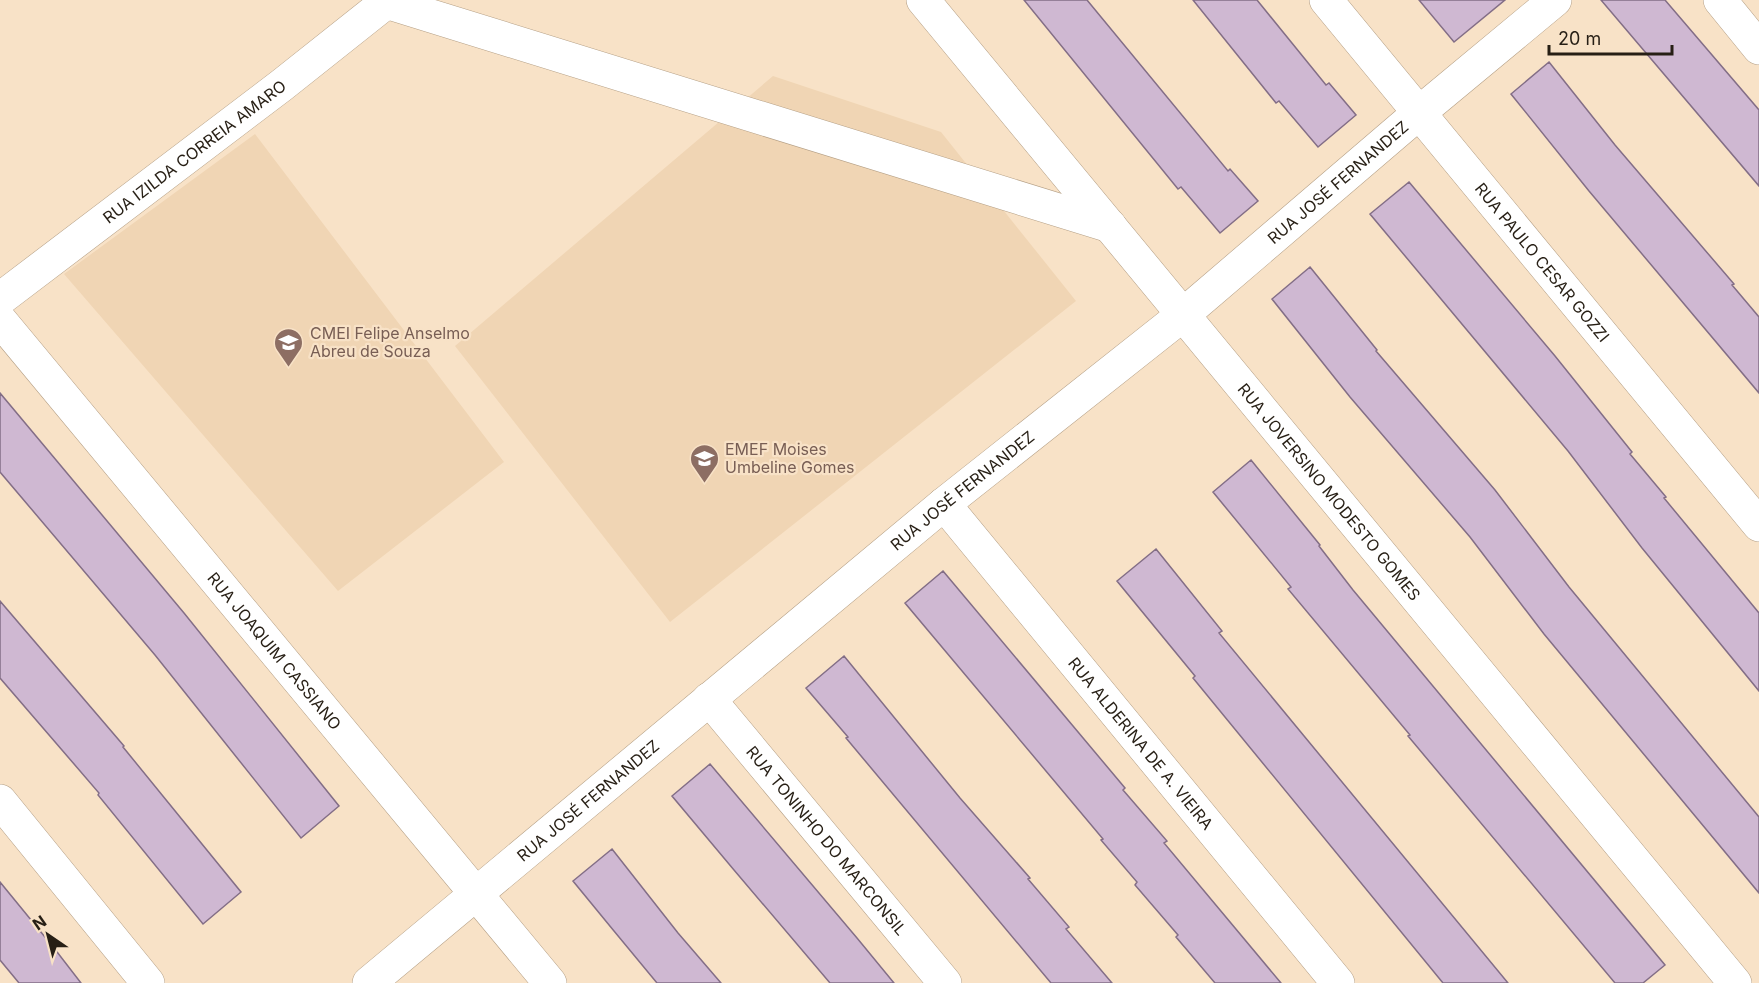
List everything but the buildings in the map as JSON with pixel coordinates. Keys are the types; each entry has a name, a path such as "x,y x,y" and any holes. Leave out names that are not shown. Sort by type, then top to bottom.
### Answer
{"street":[{"name":"RUA JOVERSINO MODESTO GOMES","path":"923,0 1735,983"},
{"name":"RUA PAULO CESAR GOZZI","path":"1326,0 1759,525"},
{"name":"RUA JOSÉ FERNANDEZ","path":"369,983 944,504 1184,314 1555,0"},
{"path":"1720,0 1759,48"},
{"path":"387,1 1110,226"},
{"name":"RUA IZILDA CORREIA AMARO","path":"0,299 282,85 387,1"},
{"name":"RUA JOAQUIM CASSIANO","path":"0,320 550,983"},
{"name":"RUA ALDERINA DE A. VIEIRA","path":"944,504 1338,983"},
{"name":"RUA TONINHO DO MARCONSIL","path":"709,699 945,983"},
{"path":"0,801 148,983"}],"shaded area":[{"name":"EMEF Moises Umbeline Gomes","path":"773,76 941,132 1076,301 670,622 455,346"},
{"name":"CMEI Felipe Anselmo Abreu de Souza","path":"255,134 504,462 338,591 64,274"}],"place":[{"name":"CMEI Felipe Anselmo Abreu de Souza","path":"289,368"},
{"name":"EMEF Moises Umbeline Gomes","path":"704,484"}]}
